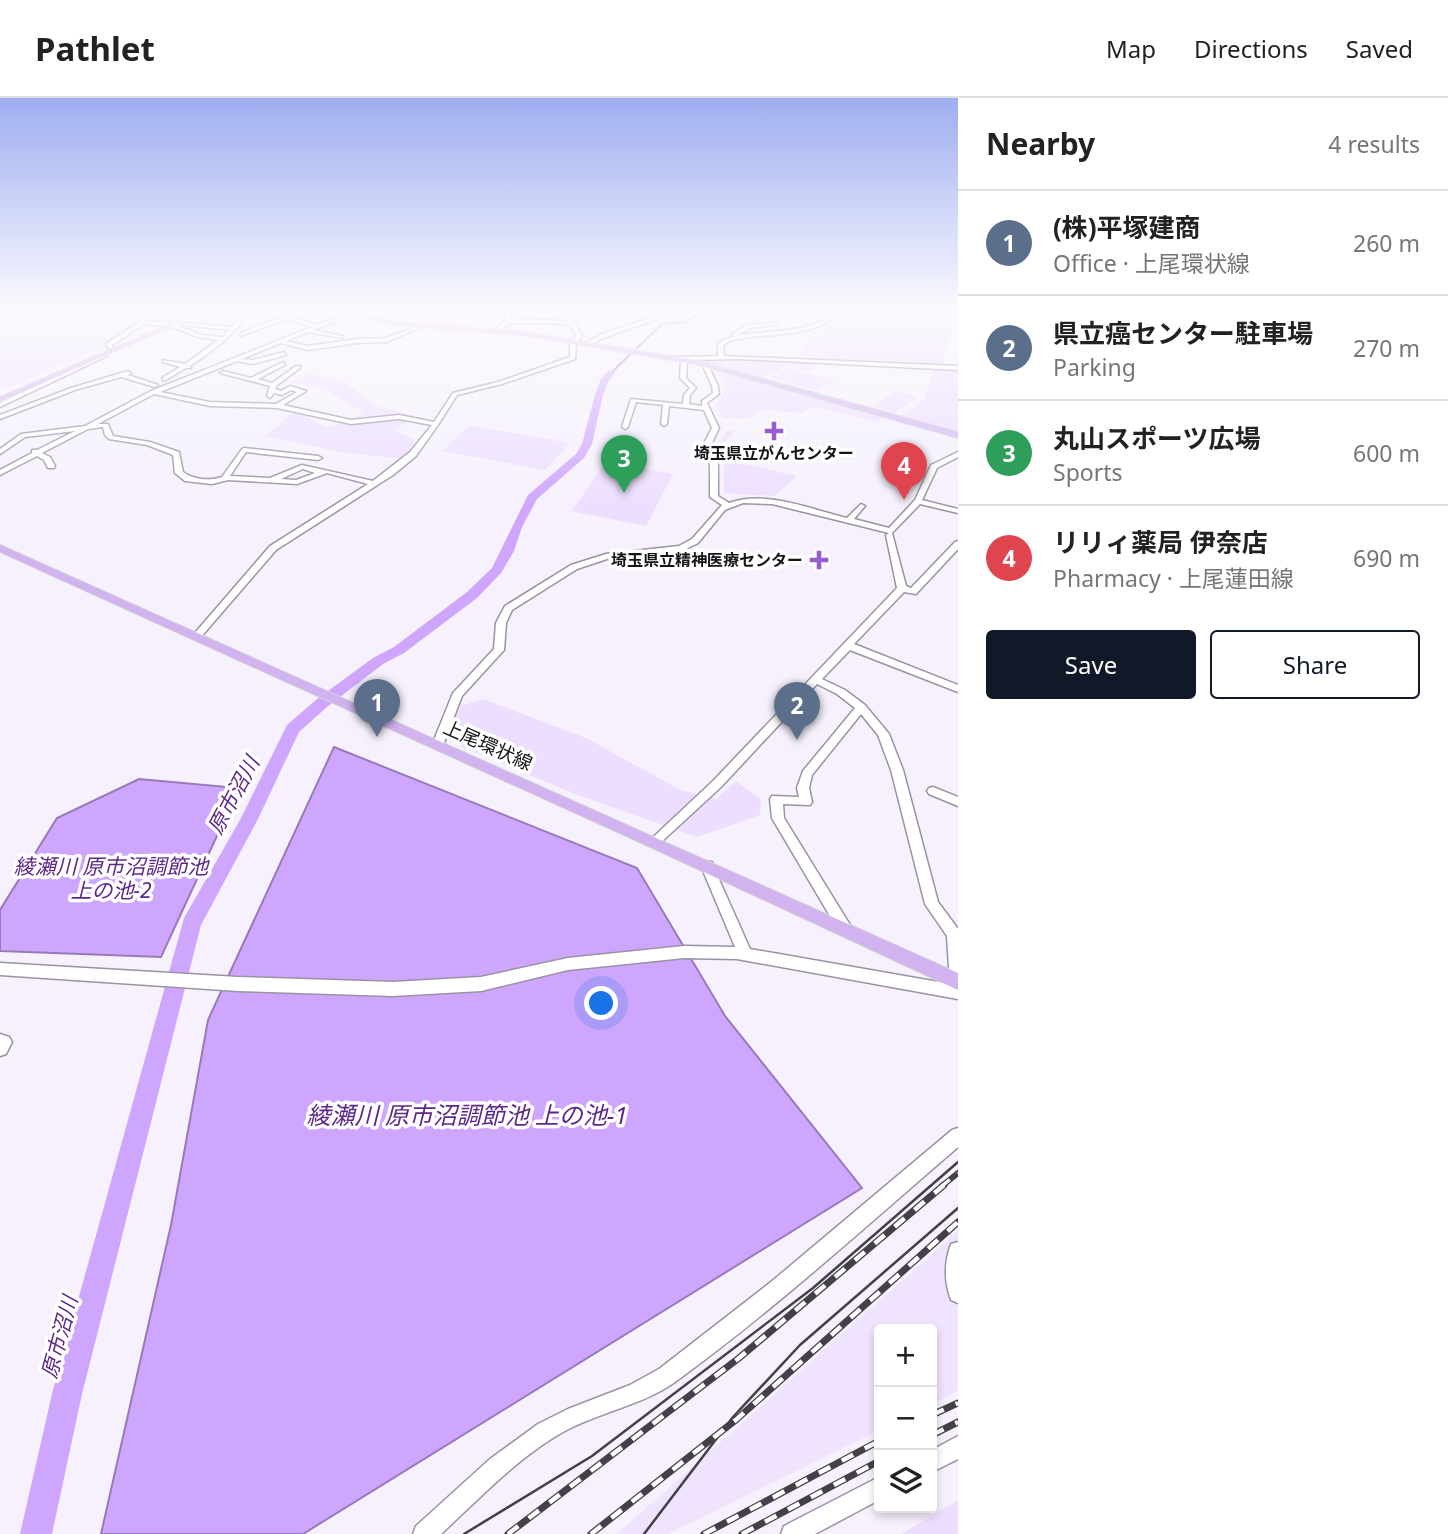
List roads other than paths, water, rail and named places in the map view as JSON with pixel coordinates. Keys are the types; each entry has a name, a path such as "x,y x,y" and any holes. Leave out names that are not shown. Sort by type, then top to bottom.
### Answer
{"main road":[{"path":"0,394 44,375"},
{"path":"5,402 63,375"},
{"path":"756,375 958,435"},
{"name":"上尾環状線","path":"0,548 845,929 957,985"}],"street":[{"path":"5,402 63,375"},
{"path":"2,415 71,389 120,375"},
{"path":"126,375 154,388 210,404 263,404 351,422 400,417 436,424"},
{"path":"0,473 144,396 172,375"},
{"path":"154,388 190,375"},
{"path":"231,375 272,387 282,393 290,388 303,391 277,406"},
{"path":"252,380 262,375"},
{"path":"263,404 272,387 288,375"},
{"path":"197,636 273,548 374,483 413,454 455,394 520,375"},
{"path":"683,375 708,376 716,387 716,394 704,402 717,428 716,434 706,447 714,465 714,497 727,505 761,501 891,531 918,501 934,467 958,454"},
{"path":"683,375 693,388 687,395 686,406"},
{"path":"59,377 116,387"},
{"path":"41,385 71,389"},
{"path":"25,393 53,398"},
{"path":"625,427 633,400 705,408"},
{"path":"664,424 666,404"},
{"path":"0,452 13,441 36,429 106,425 123,407"},
{"path":"106,425 111,438 148,443 176,454 179,473 188,479 212,482 297,482 330,471 374,483"},
{"path":"0,437 13,441"},
{"path":"224,480 244,450 318,458"},
{"path":"35,452 47,459 51,466"},
{"path":"271,481 302,467 321,472"},
{"path":"918,501 958,511"},
{"path":"438,745 457,695 499,650 501,623 508,608 582,563 606,557 671,551 688,545 727,505"},
{"path":"848,522 861,506"},
{"path":"890,536 902,588"},
{"path":"902,588 913,592 958,544"},
{"path":"654,842 717,784 902,588"},
{"path":"847,645 958,689"},
{"path":"1,970 237,984 393,989 481,984 568,964 684,952 744,954 957,985 954,935 932,904 897,770 883,734 861,707 841,692 814,679"},
{"path":"845,929 778,818 776,799 806,802 803,788 807,774 861,707"},
{"path":"933,791 958,802"},
{"path":"707,866 744,954"},
{"path":"0,1041 4,1042 0,1049"},
{"path":"424,1534 472,1488 544,1432 649,1387 666,1376 761,1302 958,1136"},
{"path":"958,1251 954,1275 958,1293"},
{"path":"937,1458 958,1447"},
{"path":"792,1534 874,1491"}],"water":[{"name":"綾瀬川 原市沼調節池 上の池-1","path":"334,747 637,868 725,1016 862,1188 303,1534 101,1534 171,1225 208,1020"},
{"name":"綾瀬川 原市沼調節池 上の池-2","path":"139,779 239,788 161,957 0,951 0,910 57,818"}],"waterway":[{"name":"原市沼川","path":"36,1534 67,1394 191,924 248,821 293,729 322,703 378,661 399,650 472,595 497,570 532,497 580,456 587,444 599,395 609,375"}],"tram line":[{"path":"464,1534 592,1456 813,1288 958,1162"},
{"path":"644,1534 733,1417 800,1345 958,1208"}],"railway":[{"path":"942,1186 958,1173"},
{"path":"508,1534 739,1358 944,1185"},
{"path":"591,1534 737,1419 958,1222"},
{"path":"937,1413 958,1403"},
{"path":"937,1432 958,1422"},
{"path":"704,1534 874,1444"},
{"path":"742,1534 874,1464"}],"place":[{"name":"埼玉県立がんセンター","path":"774,431"},
{"name":"丸山スポーツ広場","path":"624,493"},
{"name":"リリィ薬局 伊奈店","path":"904,500"},
{"name":"埼玉県立精神医療センター","path":"819,560"},
{"name":"(株)平塚建商","path":"377,737"},
{"name":"県立癌センター駐車場","path":"797,740"}]}
